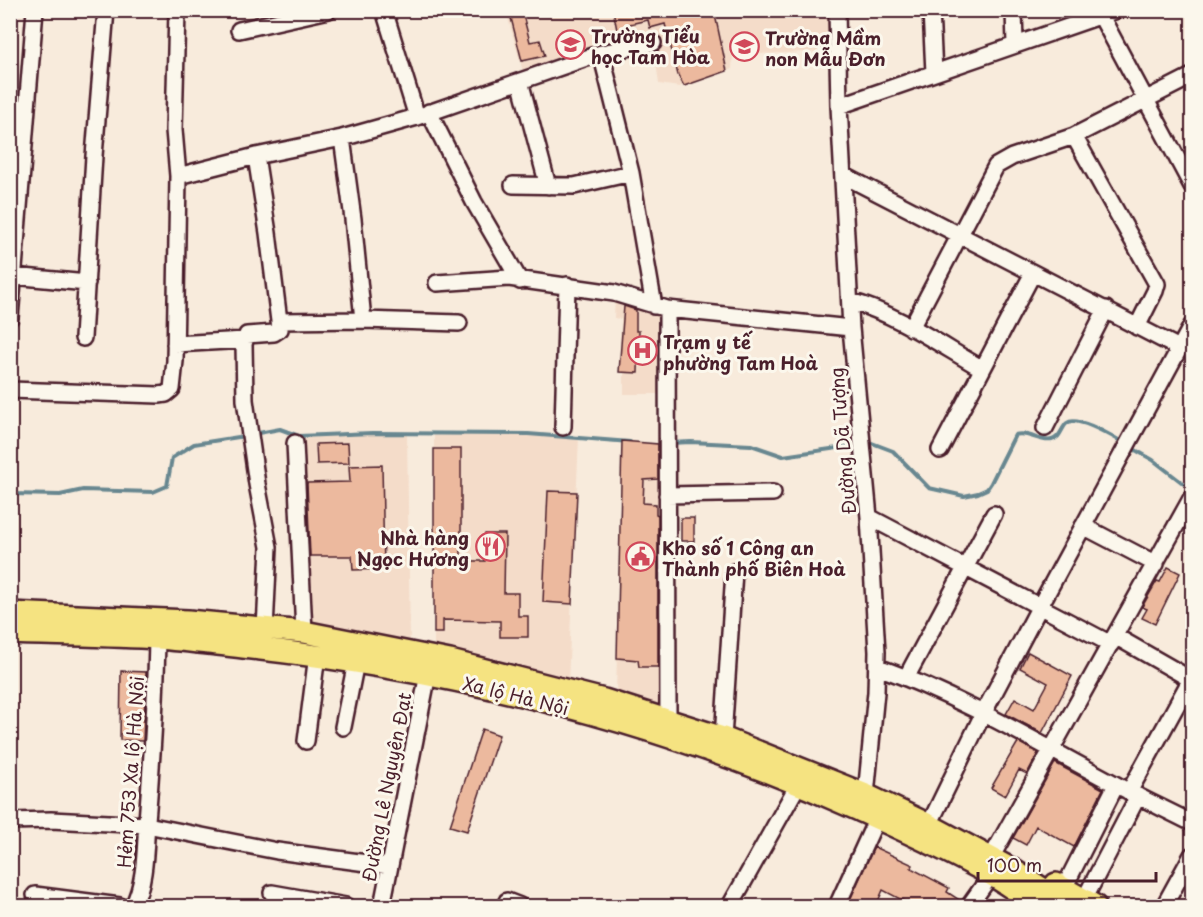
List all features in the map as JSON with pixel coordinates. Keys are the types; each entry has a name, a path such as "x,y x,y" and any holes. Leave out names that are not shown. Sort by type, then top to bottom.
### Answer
{"highway":[{"name":"Xa lộ Hà Nội","path":"10,612 188,621 304,632 434,666 524,695 652,730 800,783 1000,872 1021,906"},
{"name":"Xa lộ Hà Nội","path":"10,633 157,638 317,655 356,662 434,666"},
{"path":"434,666 534,681 668,719 723,738 866,795 929,825 1000,872 1067,900"}],"street":[{"path":"10,318 14,276 15,202 35,10"},
{"path":"83,338 106,10"},
{"path":"10,390 166,394 172,389 178,176 174,130 177,10"},
{"path":"239,30 329,10"},
{"path":"384,10 423,114 520,281"},
{"name":"Đường Dã Tượng","path":"837,10 838,106 851,328 869,517 878,668 866,795"},
{"path":"931,10 934,73"},
{"path":"1014,10 1015,45"},
{"path":"838,106 1101,13 1118,10"},
{"path":"1101,13 1192,186"},
{"path":"178,176 256,156 342,138 423,114 601,53 653,43"},
{"path":"601,53 661,307 667,431 668,719"},
{"path":"911,328 996,166 1012,157 1074,136 1192,76"},
{"path":"520,81 548,186"},
{"path":"1074,136 1156,284 1155,291 1137,327"},
{"path":"342,138 363,320"},
{"path":"175,344 244,340 249,335 274,333 280,329 256,156"},
{"path":"513,185 584,184 631,173"},
{"path":"843,175 1179,348"},
{"path":"940,450 1032,273"},
{"path":"14,276 87,283"},
{"path":"437,283 502,277 614,293 661,307 851,328"},
{"path":"563,427 567,285"},
{"path":"850,301 880,310 981,368"},
{"path":"1045,428 1106,309"},
{"path":"280,321 363,320 459,323"},
{"path":"929,825 983,714 1192,325"},
{"path":"244,340 245,400 269,547 265,629"},
{"path":"295,443 304,632"},
{"path":"666,495 772,493"},
{"path":"969,906 1000,872 1053,750 1192,497"},
{"path":"906,678 964,566 994,514"},
{"path":"869,517 1040,606 1192,680 1067,900"},
{"path":"1083,526 1156,564"},
{"path":"723,738 734,572"},
{"name":"Hẻm 753 Xa lộ Hà Nội","path":"133,906 140,893 147,825 156,700 157,638"},
{"path":"306,741 317,655"},
{"path":"343,727 356,662"},
{"name":"Đường Lê Nguyên Đạt","path":"382,906 434,666"},
{"path":"878,668 906,678 983,714 1192,823"},
{"path":"730,906 800,783"},
{"path":"1067,900 1128,791"},
{"path":"837,906 877,818"},
{"path":"10,821 51,820 147,825 277,851 389,866"},
{"path":"1164,906 1192,855"},
{"path":"272,893 346,906"},
{"path":"35,895 120,906"}],"shaded area":[{"path":"515,10 833,11 833,51 733,55 732,69 679,87 659,84 653,41 524,75 507,15 515,13"},
{"name":"Trạm y tế phường Tam Hoà","path":"615,298 663,312 663,394 624,394 624,373 619,372 621,319 614,318"},
{"path":"407,433 410,644 308,626 299,436"},
{"name":"Nhà hàng Ngọc Hương","path":"434,433 579,437 568,683 434,650"},
{"name":"Kho số 1 Công an Thành phố Biên Hoà","path":"622,441 663,443 664,711 616,696"}],"building":[{"path":"613,10 714,10 727,71 684,86 678,75 665,24 650,28 648,20 625,25 629,38 619,40"},
{"path":"523,15 530,42 540,40 545,56 522,61 511,18"},
{"path":"624,306 636,310 636,331 639,331 638,373 619,372"},
{"name":"Kho số 1 Công an Thành phố Biên Hoà","path":"622,441 658,444 658,479 644,480 643,503 656,504 658,515 658,667 639,667 638,660 617,658"},
{"path":"348,443 349,463 317,464 316,444"},
{"path":"434,449 461,449 461,561 485,561 485,534 505,534 504,593 518,593 518,616 528,616 528,637 500,637 500,621 443,620 443,633 434,633"},
{"path":"382,465 384,569 353,570 352,556 310,556 307,483 350,482 349,466"},
{"path":"548,491 577,492 572,604 543,602"},
{"path":"681,518 694,518 694,541 681,541"},
{"path":"1168,567 1180,573 1155,624 1142,618 1147,609 1142,607"},
{"path":"1028,652 1072,676 1042,733 1006,714 1015,698 1034,709 1048,683 1020,668"},
{"path":"121,671 146,672 143,741 120,740"},
{"path":"482,729 499,735 467,831 450,826"},
{"path":"1018,742 1038,753 1027,774 1019,770 1005,796 991,788"},
{"path":"1055,763 1103,789 1074,847 1036,826 1026,845 1013,838"},
{"path":"874,847 913,865 911,868 949,888 947,892 961,901 959,906 907,906 908,903 883,890 876,906 847,906"}],"waterway":[{"path":"865,444 872,443 893,451 929,488 964,496 987,489 1015,435 1052,440 1067,423 1072,421 1087,424 1124,443"},
{"path":"253,434 280,429 299,436 372,433 528,434 630,442"},
{"path":"10,494 60,495 83,490 153,492 167,486 172,458 194,444 245,436"},
{"path":"670,443 751,445 783,456 858,445"},
{"path":"1130,447 1153,460 1184,484"}],"place":[{"name":"Trường Tiểu học Tam Hòa","path":"570,45"},
{"name":"Trường Mầm non Mẫu Đơn","path":"744,47"},
{"name":"Trạm y tế phường Tam Hoà","path":"642,351"},
{"name":"Nhà hàng Ngọc Hương","path":"490,547"},
{"name":"Kho số 1 Công an Thành phố Biên Hoà","path":"641,557"}]}
